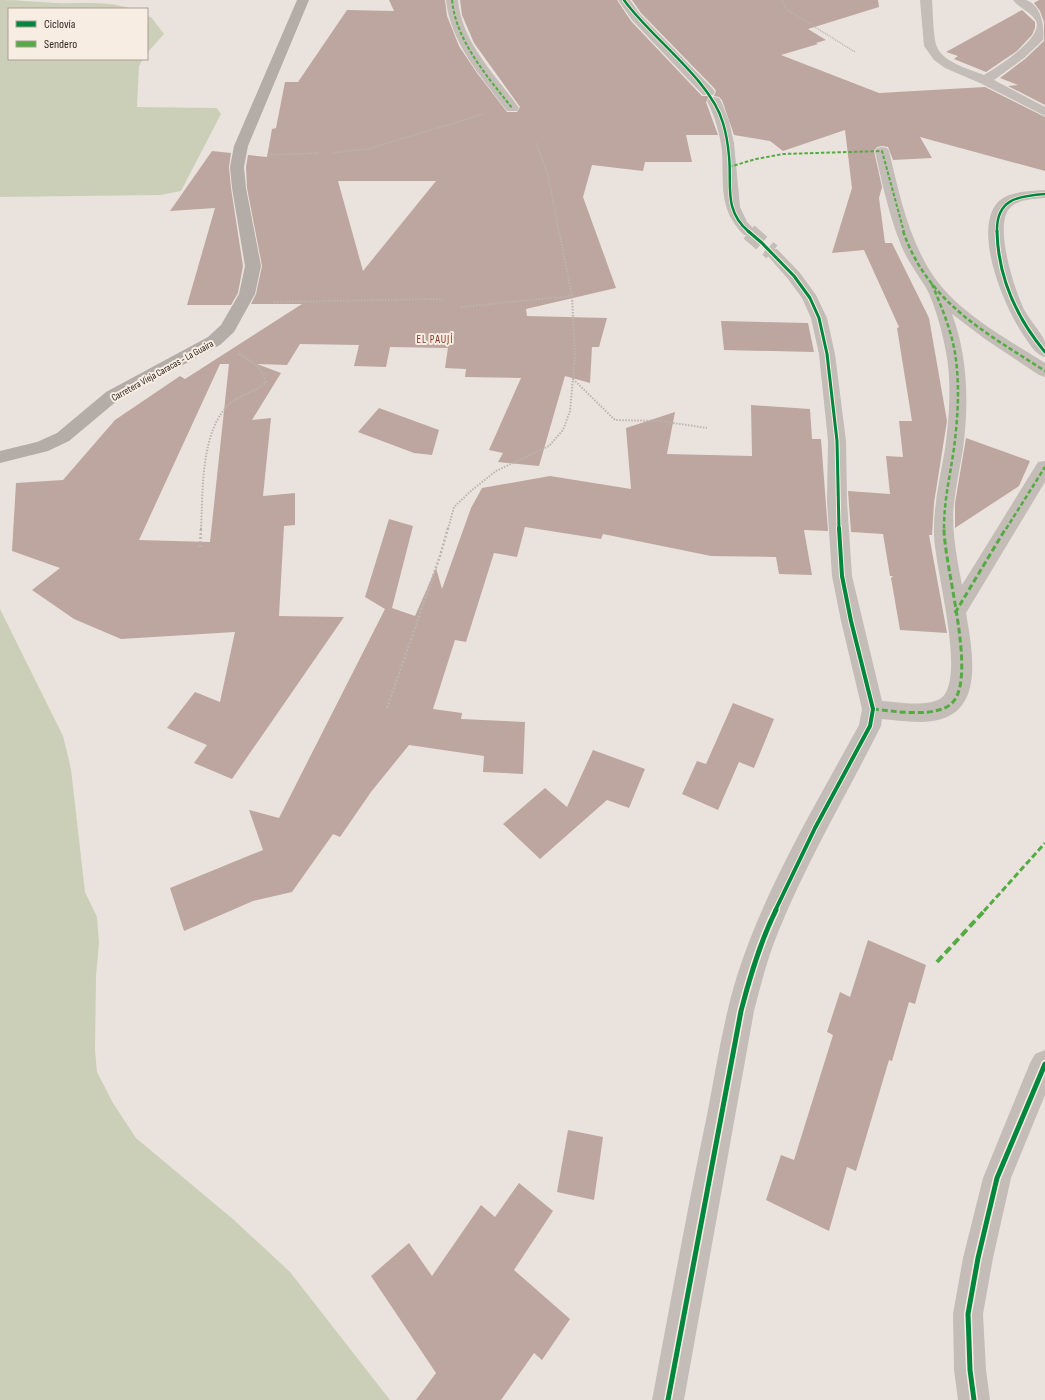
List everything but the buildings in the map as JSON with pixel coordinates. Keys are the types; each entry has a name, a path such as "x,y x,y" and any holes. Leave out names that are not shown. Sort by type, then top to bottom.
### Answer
{"main road":[{"name":"Carretera Vieja Caracas - La Guaira","path":"0,457 42,447 63,437 112,396 214,341 228,328 246,294 253,266 250,237 239,188 238,167 241,146 302,0"}],"street":[{"path":"452,0 452,6 464,38 483,70 512,108"},
{"path":"624,0 636,17 711,97 723,122 729,156 730,202 735,217 749,232"},
{"path":"926,0 930,46 938,57 950,65 985,80 1045,112"},
{"path":"985,80 1027,52 1042,34 1043,25 1040,19 1019,0"},
{"path":"882,151 902,230 915,260 932,284 956,309 997,340 1045,371"},
{"path":"1045,194 1024,196 1003,205 999,212 995,229 1007,290 1017,313 1045,352"},
{"path":"668,1400 720,1116 741,1011 750,976 767,928 815,828 870,726 873,709 851,621 842,576 837,500 837,441 827,354 819,318 810,298 794,276 772,252"},
{"path":"873,709 923,713 942,709 953,702 962,682 962,654 946,556 944,504 954,448 958,398 955,353 947,323 932,284"},
{"path":"955,613 1045,467"},
{"path":"974,1400 970,1370 968,1314 978,1258 997,1178 1045,1064"}],"path":[{"path":"782,0 786,9 855,52"},
{"path":"332,153 368,149 468,118 512,108"},
{"path":"387,708 440,556 454,507 496,471 549,446 563,430 570,411 575,356 572,296 548,175 536,143"},
{"path":"239,156 319,153"},
{"path":"461,308 572,296"},
{"path":"242,302 438,299 445,301"},
{"path":"200,547 206,449 220,416 232,402 261,387 266,382 263,371 253,362 214,341"},
{"path":"573,379 615,420 623,422 660,421 707,428"}],"green space":[{"path":"0,0 56,3 103,3 129,8 8,8 8,60 142,60 139,66 137,107 217,108 221,114 181,191 160,195 0,197"},
{"path":"148,16 151,17 164,34 148,52"},
{"path":"0,609 63,736 71,769 85,892 97,917 99,943 96,976 95,1050 97,1072 113,1103 136,1138 234,1220 290,1272 390,1400 0,1400"}],"tunnel":[{"path":"749,232 772,252"}],"marked path":[{"path":"452,0 453,13 465,41 484,71 512,108"},
{"path":"729,167 756,159 783,154 882,151 904,233 915,259 925,277 939,293 972,322 1045,371"},
{"path":"873,709 923,713 941,709 953,702 962,681 962,654 944,537 944,504 954,448 958,398 955,353 947,323 932,284"},
{"path":"955,613 1045,467"},
{"path":"937,962 1045,843"}],"cycle path":[{"path":"624,0 636,17 702,85 714,101 723,122 729,156 730,202 735,217 744,228 762,243 794,276 810,298 819,318 827,354 837,441 837,501 842,576 851,621 873,709 870,726 815,828 767,928 750,976 741,1011 716,1139 668,1400"},
{"path":"1045,194 1024,196 1008,202 1004,205 999,214 996,226 999,257 1003,274 1013,302 1026,328 1045,352"},
{"path":"974,1400 970,1370 968,1314 978,1258 997,1178 1045,1064"}],"district":[{"name":"EL PAUJÍ","path":"435,339"}]}
